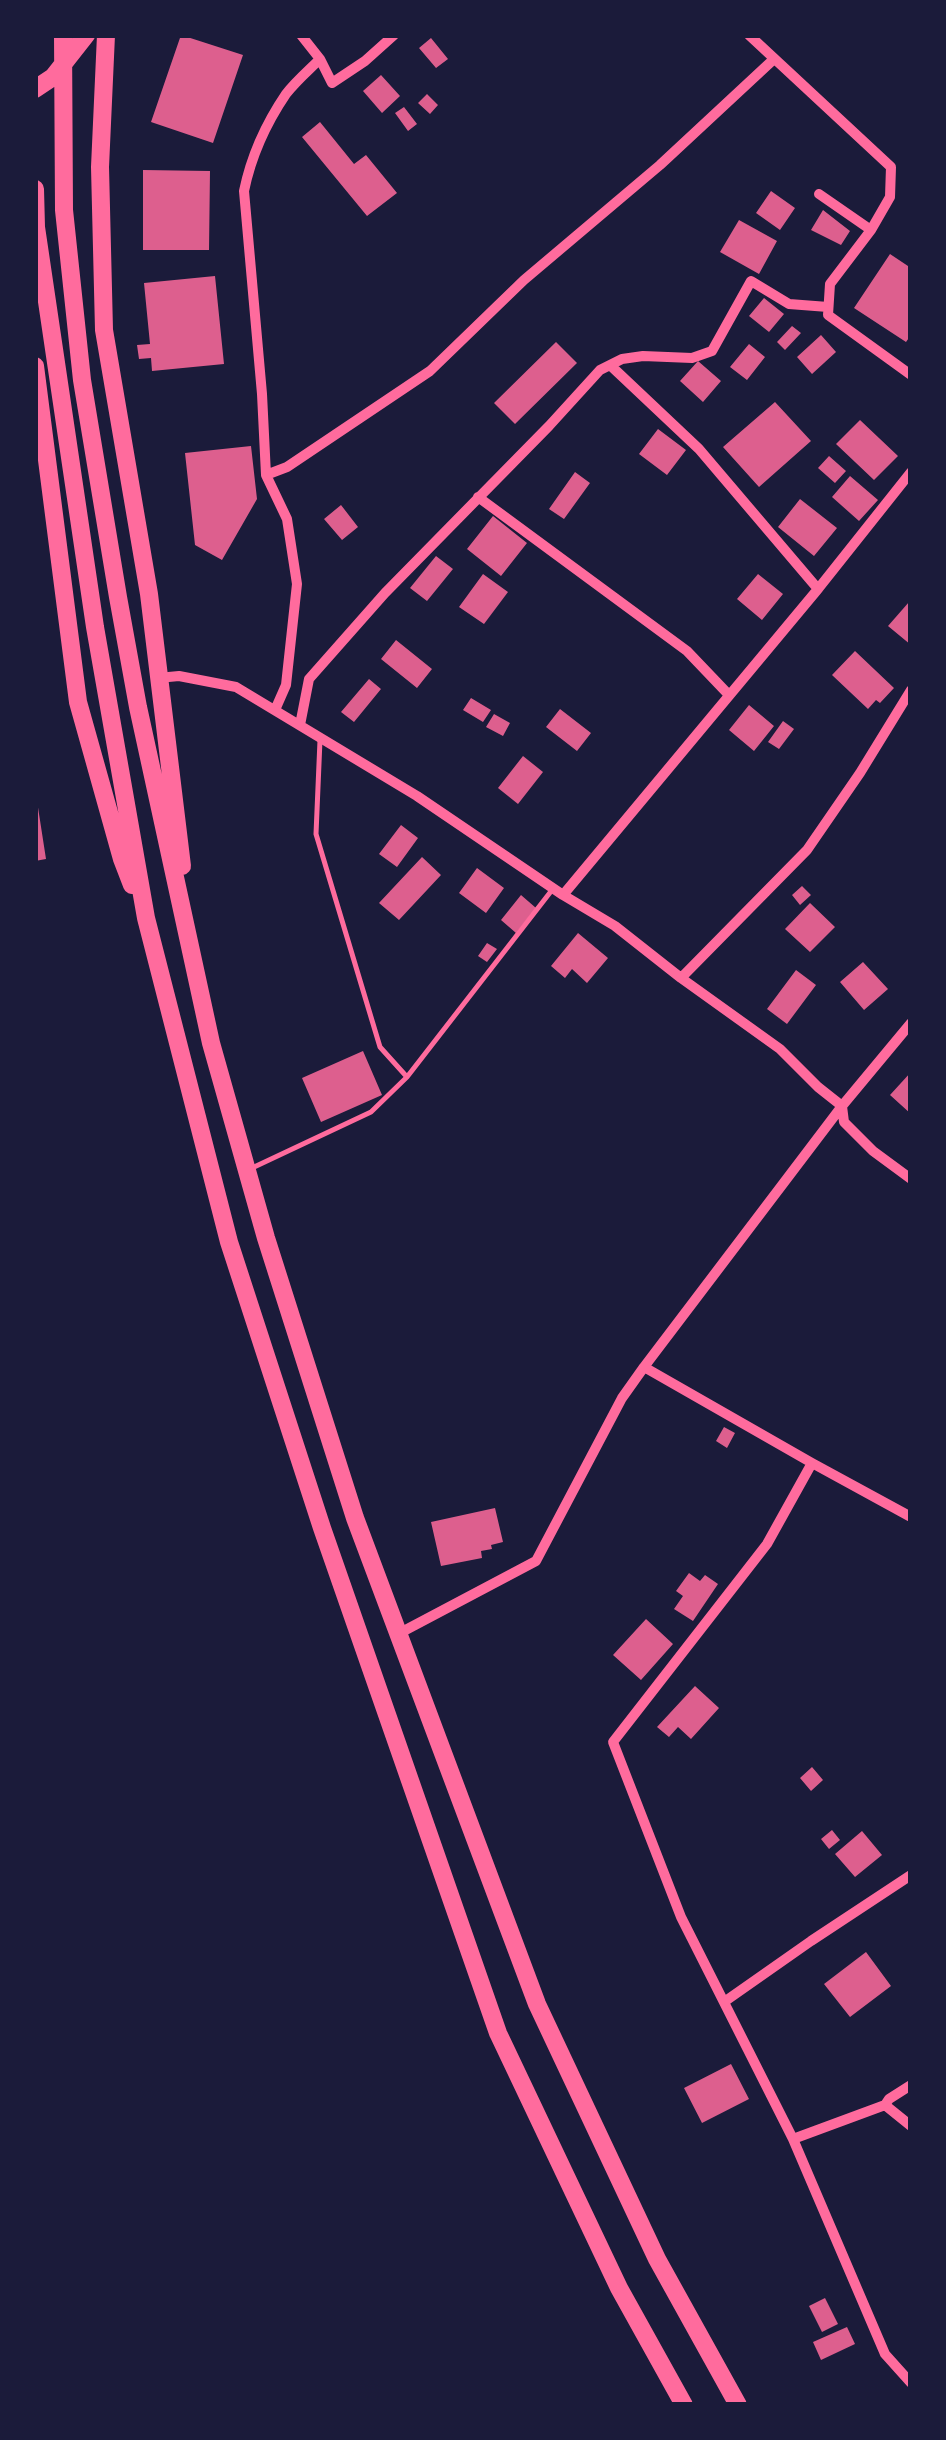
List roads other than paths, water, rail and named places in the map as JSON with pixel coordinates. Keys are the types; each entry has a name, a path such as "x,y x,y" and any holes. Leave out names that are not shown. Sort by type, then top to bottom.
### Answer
{"highway":[{"path":"62,35 64,210 82,380 118,597 138,708 211,1042 266,1238 355,1518 536,2004 657,2258 738,2405"},
{"path":"35,89 86,35"},
{"path":"106,35 100,167 104,330 149,594 182,858 182,912"},
{"path":"103,82 118,35"},
{"path":"35,189 36,227 95,627 146,918 229,1242 322,1528 498,2033 619,2288 681,2405"},
{"path":"35,366 78,702 122,859 146,918"}],"street":[{"path":"300,35 320,58 332,82 366,61 394,35"},
{"path":"750,35 891,167 890,197 871,230 830,284 828,315 911,376"},
{"path":"275,710 286,684 298,584 287,519 266,475 244,190 248,169 273,116 288,91 320,58"},
{"path":"266,475 287,467 430,371 524,280 660,165 774,60"},
{"path":"819,194 871,230"},
{"path":"300,725 309,679 600,370 622,359 692,358 712,351 751,281 789,304 828,307"},
{"path":"610,365 699,450 818,589"},
{"path":"558,892 729,695 911,472"},
{"path":"478,497 688,651 729,695"},
{"path":"158,678 179,676 236,687 417,796 614,926 780,1049 842,1106 844,1122 873,1151 911,1179"},
{"path":"681,978 807,850 911,690"},
{"path":"398,1634 536,1560 622,1398 644,1366 842,1106 911,1023"},
{"path":"644,1366 911,1516"},
{"path":"812,1463 767,1544 612,1742 682,1917 793,2139 885,2354 911,2383"},
{"path":"724,2002 911,1875"},
{"path":"793,2139 885,2104 911,2085"},
{"path":"885,2104 911,2126"}],"lane":[{"path":"320,737 316,834 380,1048 407,1077"},
{"path":"247,1170 372,1112 407,1077 558,892"}]}
